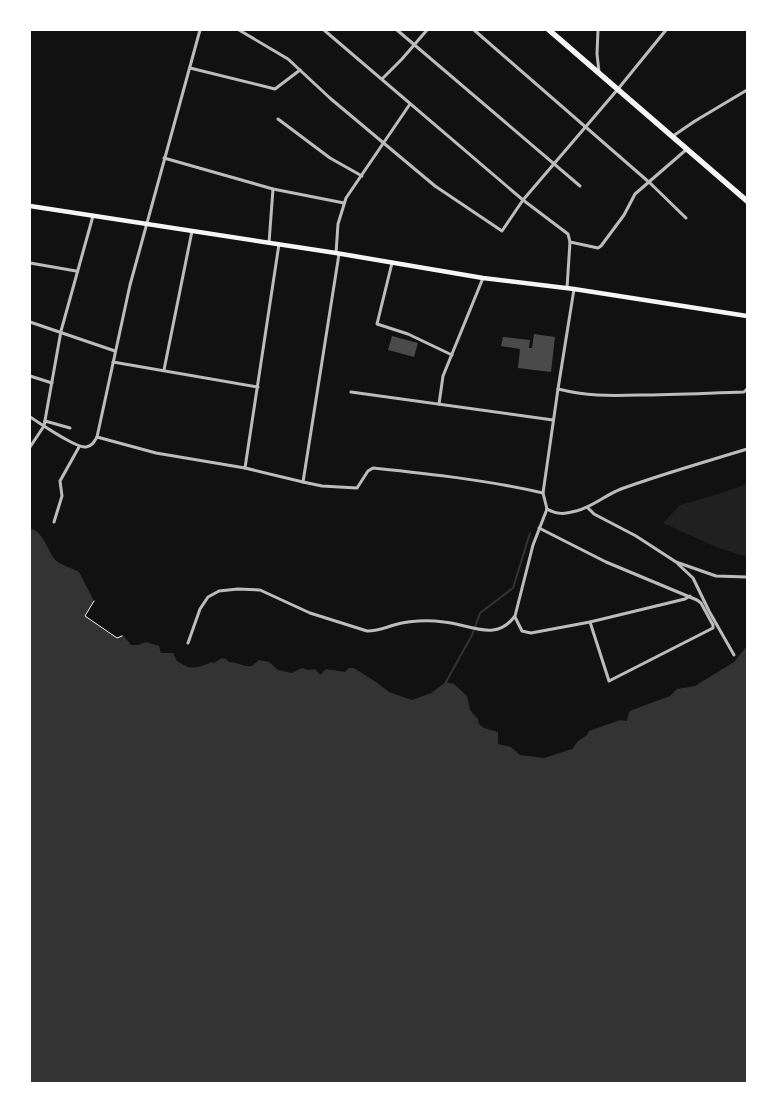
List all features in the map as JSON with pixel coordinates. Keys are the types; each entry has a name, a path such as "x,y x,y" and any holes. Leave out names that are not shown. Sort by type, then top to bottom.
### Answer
{"highway":[{"path":"549,30 747,201"}],"main road":[{"path":"30,206 338,253 483,278 574,289 747,316"}],"street":[{"path":"30,417 79,447 89,446 97,437 130,285 200,30"},
{"path":"239,30 288,59 329,98 435,186 502,231 523,200 553,163 618,89 666,30"},
{"path":"324,30 472,154 523,200 568,234 570,242 566,288"},
{"path":"397,30 580,186"},
{"path":"382,79 427,30"},
{"path":"474,30 650,183 686,218"},
{"path":"600,74 597,54 599,32 602,30"},
{"path":"190,68 275,89 300,70"},
{"path":"672,136 695,120 747,90"},
{"path":"303,482 338,253 338,224 348,195 410,104"},
{"path":"278,119 330,158 362,176"},
{"path":"570,242 598,248 601,246 624,215 635,194 688,149"},
{"path":"164,158 273,189 344,203"},
{"path":"269,243 273,189"},
{"path":"30,447 46,421 61,331 93,215"},
{"path":"164,370 192,231"},
{"path":"245,468 279,244"},
{"path":"30,263 77,271"},
{"path":"392,263 378,324 408,334 452,355"},
{"path":"439,404 443,376 483,278"},
{"path":"188,643 200,609 208,597 219,591 238,589 260,590 310,613 375,631 394,625 427,622 452,622 487,631 508,625 515,616 539,528 547,510 543,492 574,289"},
{"path":"30,322 115,351"},
{"path":"113,362 258,387"},
{"path":"30,376 52,383"},
{"path":"558,388 578,394 596,396 744,392 747,389"},
{"path":"351,392 553,420"},
{"path":"46,421 70,428"},
{"path":"97,437 156,453 245,468 322,486 354,489 360,486 368,471 373,468 422,473 543,492"},
{"path":"54,522 62,496 60,481 79,447"},
{"path":"547,510 561,515 588,508 619,490 747,449"},
{"path":"588,508 594,514 636,536 676,562 693,578 734,655"},
{"path":"539,528 606,562 690,596 700,603 713,628 609,681 590,622"},
{"path":"676,562 716,576 747,577"},
{"path":"515,616 519,628 526,633 590,622 686,599 690,596"}],"path":[{"path":"94,601 86,616 117,638 122,636"}],"shaded area":[{"path":"747,484 747,557 716,547 663,523 680,505"},
{"path":"31,529 40,535 55,559 61,564 79,572 94,601 85,616 117,638 123,635 131,645 146,642 159,646 161,653 173,653 177,661 191,667 214,663 222,658 229,662 249,666 252,666 259,660 269,662 278,670 292,673 302,668 315,669 320,675 326,669 345,672 349,668 354,668 389,692 412,700 431,693 446,682 454,684 467,696 470,710 478,719 479,724 484,728 498,732 498,744 511,747 520,755 544,758 572,749 589,731 620,720 627,721 629,712 632,710 670,696 677,689 695,686 734,662 747,646 747,1083 30,1083"}],"building":[{"path":"534,334 555,337 551,372 518,368 520,349 501,346 503,337 530,340 529,348 532,348"},
{"path":"392,336 418,343 414,357 388,350"}],"waterway":[{"path":"446,682 472,635 480,613 513,588 530,533"}]}
